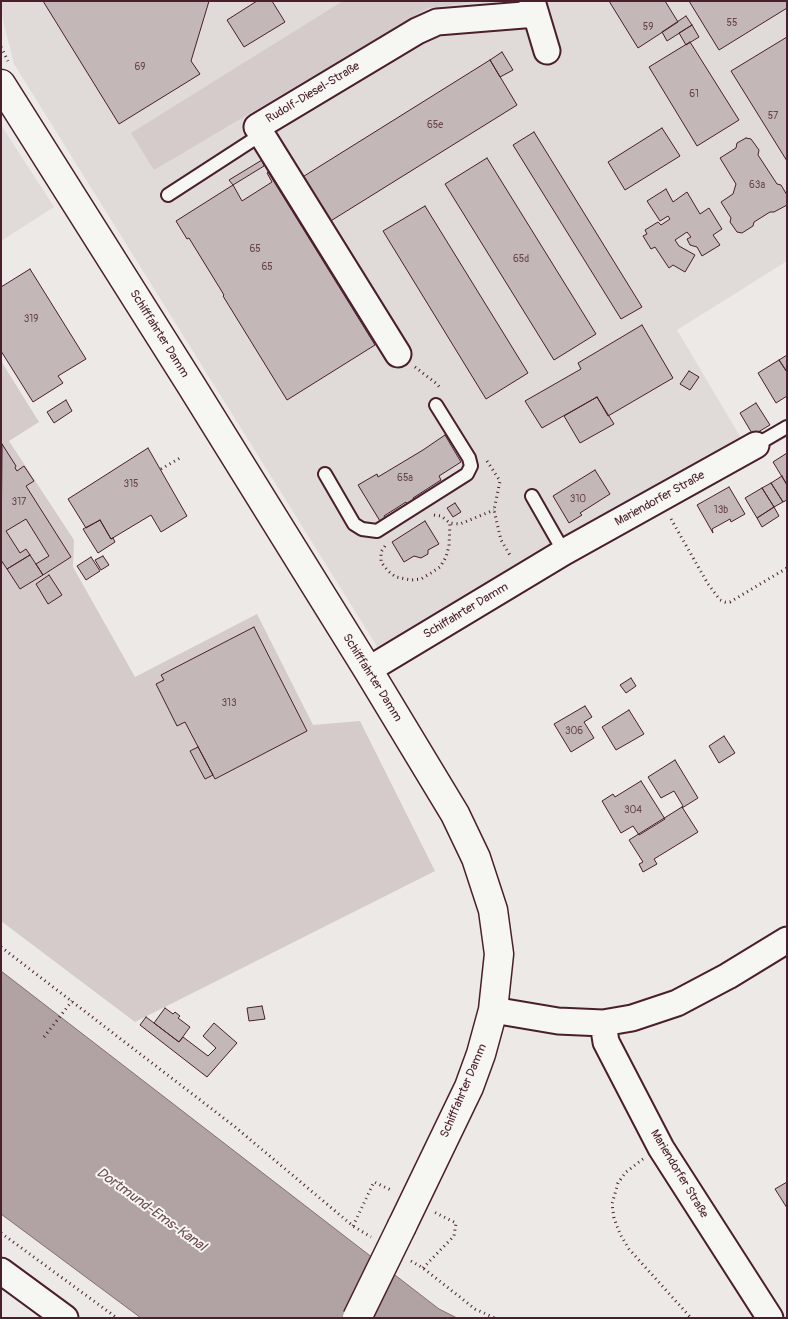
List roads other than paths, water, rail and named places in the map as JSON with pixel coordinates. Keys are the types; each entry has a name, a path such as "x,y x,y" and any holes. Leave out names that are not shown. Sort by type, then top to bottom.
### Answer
{"main road":[{"name":"Schifffahrter Damm","path":"1,84 368,670 455,814 476,858 493,910 499,954 493,1010 481,1054 469,1087 357,1318"}],"street":[{"name":"Rudolf-Diesel-Straße","path":"398,354 257,127 417,31 437,22 534,7 547,51"},
{"name":"Mariendorfer Straße","path":"564,552 756,446"},
{"name":"Schiffahrter Damm","path":"368,670 564,552"},
{"path":"493,1010 558,1022 603,1022 632,1018 677,1003 728,976 787,940"},
{"name":"Mariendorfer Straße","path":"603,1022 606,1042 660,1148 770,1318"},
{"path":"1,1271 65,1318"}],"lane":[{"path":"168,195 262,134"},
{"path":"325,474 354,524 362,529 377,531 467,474 471,466 469,458 436,405"},
{"path":"756,446 787,427"},
{"path":"532,496 564,552"}],"water":[{"name":"Dortmund-Ems-Kanal","path":"1,971 439,1309 457,1318 141,1318 1,1214"}]}
